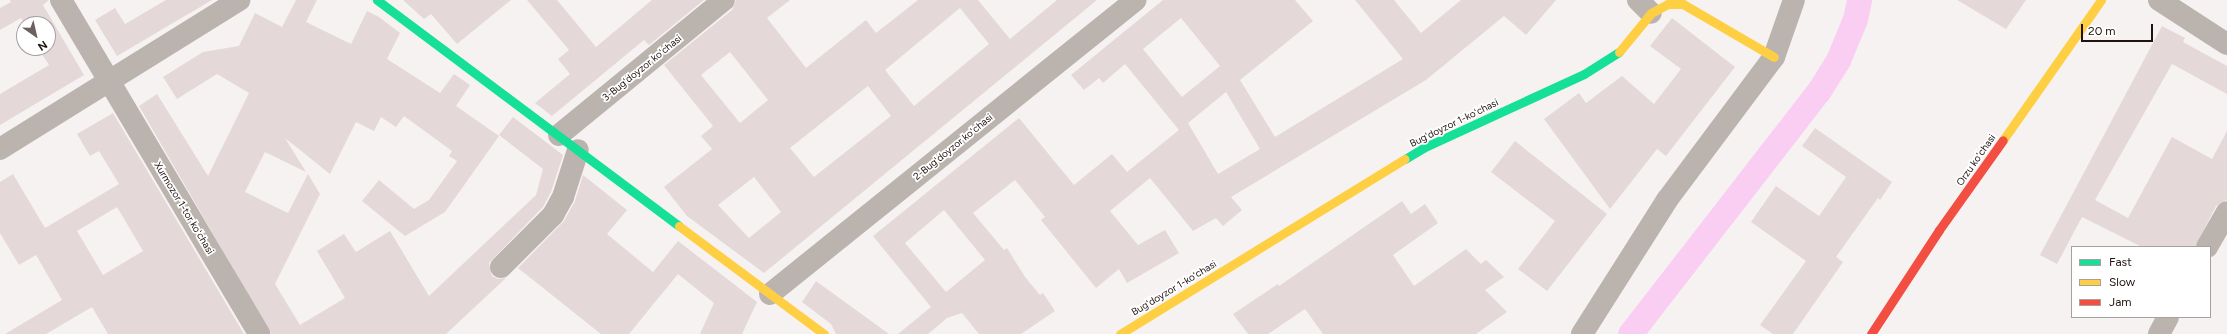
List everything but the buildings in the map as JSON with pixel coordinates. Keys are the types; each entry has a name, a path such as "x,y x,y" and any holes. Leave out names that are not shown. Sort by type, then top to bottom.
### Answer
{"street":[{"name":"Xurmozor 1-tor koʻchasi","path":"61,0 259,334"},
{"path":"0,149 110,83 239,0"},
{"path":"377,0 824,334"},
{"name":"3-Bugʻdoyzor koʻchasi","path":"559,135 724,0"},
{"name":"2-Bugʻdoyzor koʻchasi","path":"770,294 1136,0"},
{"path":"1582,334 1667,200 1774,57 1794,0"},
{"name":"Orzu koʻchasi","path":"1871,334 1939,230 2101,0"},
{"path":"2159,0 2227,44"},
{"name":"Bugʻdoyzor 1-koʻchasi","path":"1120,334 1423,148 1584,74 1610,59 1623,49 1645,6 1684,2 1774,57"},
{"path":"501,267 554,215 564,197 578,150"},
{"path":"2208,246 2227,212"},
{"path":"2159,334 2167,318"}],"waterway":[{"path":"1630,334 1818,92 1838,60 1855,19 1859,0"}],"traffic: fast":[{"path":"377,0 679,226"},
{"path":"1405,159 1423,148 1584,74 1619,52"}],"traffic: slow":[{"path":"2003,140 2101,0"},
{"path":"1619,52 1651,13 1668,4 1683,4 1774,57"},
{"path":"1120,334 1405,159"},
{"path":"679,226 824,334"}],"traffic: jam":[{"path":"1871,334 1939,230 2003,140"}]}
